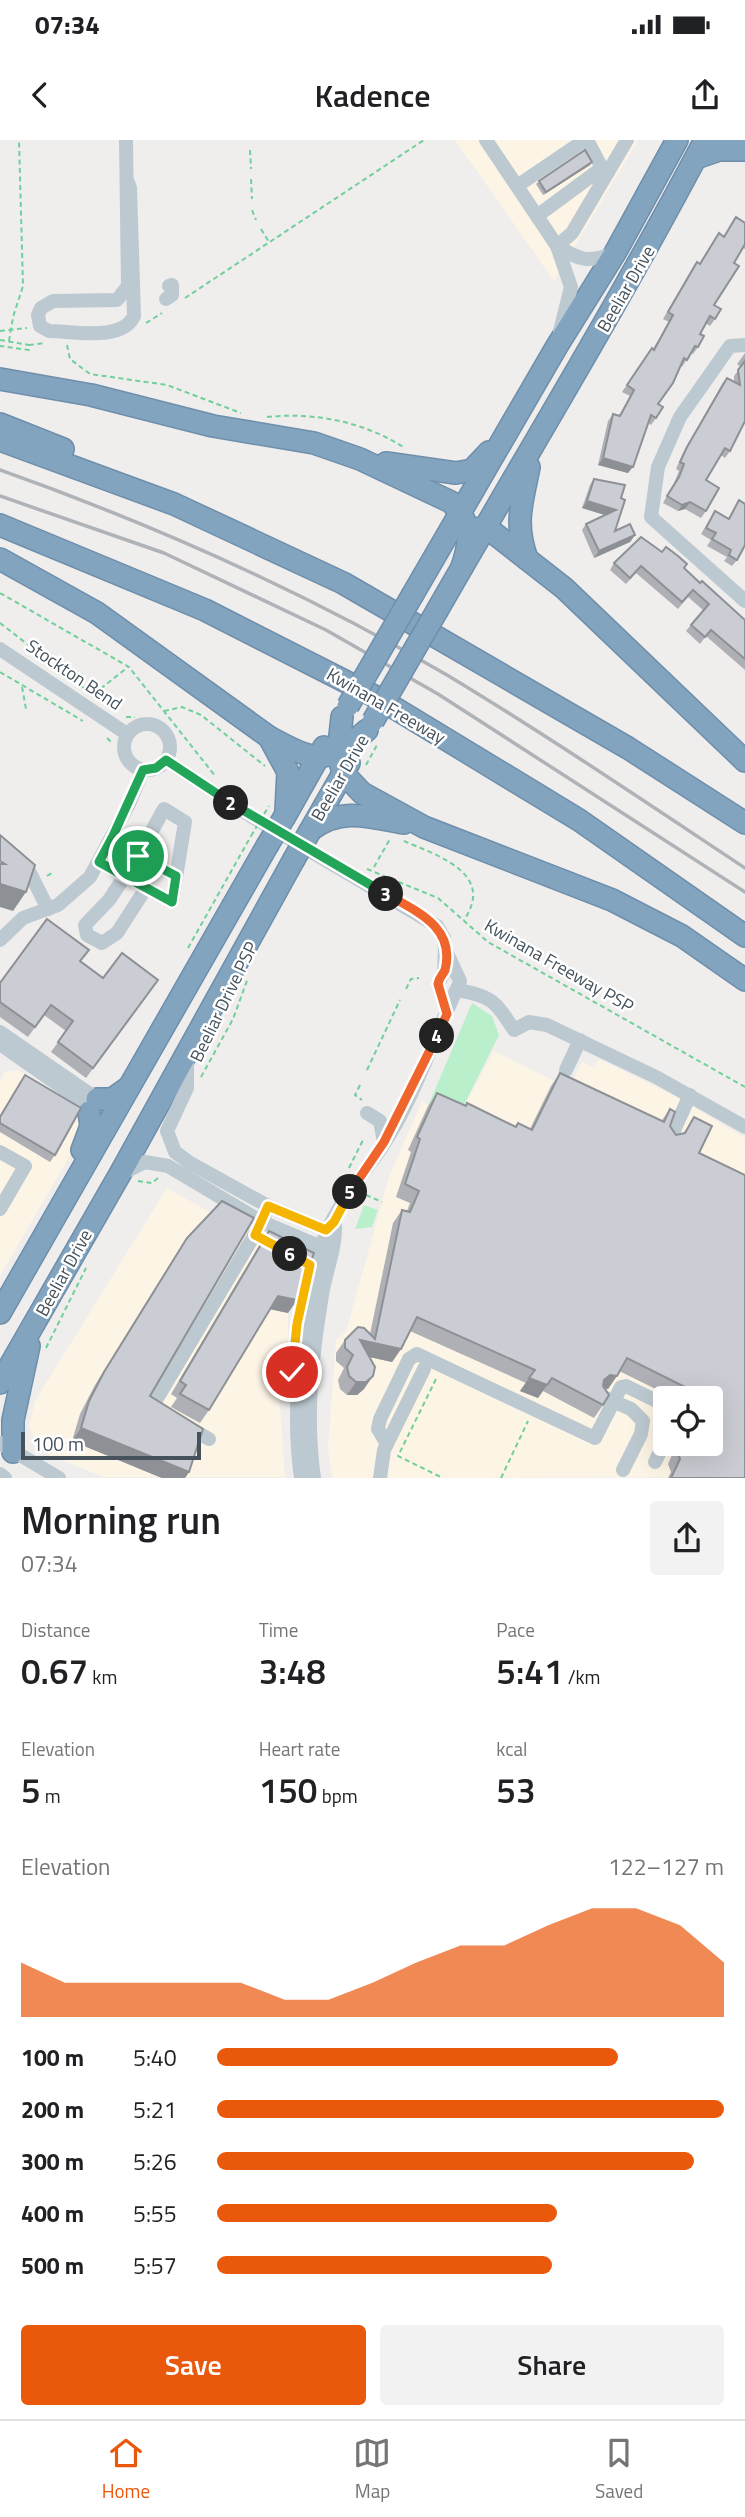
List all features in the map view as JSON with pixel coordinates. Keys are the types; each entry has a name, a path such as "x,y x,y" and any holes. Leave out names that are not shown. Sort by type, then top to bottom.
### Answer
{"highway":[{"name":"Beeliar Drive","path":"0,1313 130,1086 275,812 340,764 373,730 461,568 472,524 506,433 615,253 677,140"},
{"name":"Beeliar Drive","path":"0,1382 129,1177 187,1051 310,831 340,764 345,711 440,548 472,524 532,451 667,215 700,149"},
{"path":"700,149 745,150"},
{"path":"0,379 90,395 213,426 314,443 360,459 451,502 472,524 527,559 636,654 680,702 745,761"},
{"path":"0,424 133,478 174,505"},
{"path":"360,459 456,473 472,470 506,433"},
{"path":"0,440 174,505 259,541 343,583 628,748 745,823"},
{"path":"527,559 518,533 518,523 532,451"},
{"name":"Kwinana Freeway","path":"0,525 205,610 378,698 579,820 745,936"},
{"path":"0,559 97,613 269,737 340,764 362,793 424,827 612,900 682,936 745,980"},
{"path":"269,737 288,772 275,812"},
{"path":"310,831 327,818 340,814 424,827"},
{"path":"64,1202 89,1132 93,1105 117,1097 130,1086"},
{"path":"6,1448 34,1327"}],"street":[{"path":"126,140 128,286 117,300 53,301 45,304 38,315 40,326 49,331 115,332 131,322 134,316 130,188 127,180"},
{"path":"486,140 556,246 571,287 557,346"},
{"path":"517,186 586,140 605,170"},
{"path":"556,246 572,233 605,170 626,140"},
{"path":"739,140 745,144"},
{"path":"537,216 605,170"},
{"path":"556,246 579,259 593,261 615,253"},
{"path":"745,345 730,345 680,417 657,467 651,517 745,601"},
{"name":"Stockton Bend","path":"0,649 127,734"},
{"path":"146,723 160,727 170,746 166,760 156,768 143,770 135,767 125,756 124,741 127,734 146,723"},
{"path":"166,760 249,815 425,917 437,926 444,938 452,983 447,1014 384,1142 358,1178 325,1249 299,1364 297,1418 301,1478"},
{"path":"0,940 23,918 48,909 79,889 99,862 143,770"},
{"path":"99,862 172,902 185,822 164,808 138,856 176,876"},
{"path":"0,848 28,869 48,909"},
{"path":"125,876 110,900 85,925 87,935 95,942 102,943 117,933 146,888"},
{"path":"452,983 480,993 496,1004 514,1030 524,1023 538,1023 580,1040 745,1126"},
{"path":"0,1032 93,1105"},
{"path":"566,1070 580,1040"},
{"path":"2,1049 76,1098 93,1105"},
{"path":"187,1051 187,1088 169,1124 171,1146 190,1163 268,1206 332,1229"},
{"path":"670,1139 690,1096"},
{"path":"365,1107 380,1121 384,1142"},
{"path":"0,1152 25,1166 0,1209"},
{"path":"129,1177 138,1165 155,1162 262,1222 325,1249"},
{"path":"209,1439 152,1406 262,1222 268,1206"},
{"path":"314,1478 309,1398 325,1249"},
{"path":"387,1444 378,1429 380,1419 409,1359 417,1354 595,1438 621,1387 626,1386 653,1399"},
{"path":"380,1478 381,1461 387,1444 432,1370"},
{"path":"603,1397 631,1409 643,1421 641,1434 621,1474"},
{"path":"6,1448 59,1478"},
{"path":"656,1462 659,1456"},
{"path":"0,1474 5,1478"}],"path":[{"path":"9,341 23,286 19,140"},
{"path":"143,325 170,300 269,243 425,140"},
{"path":"250,150 251,169"},
{"path":"251,179 252,199"},
{"path":"252,210 256,220"},
{"path":"261,229 269,243"},
{"path":"0,331 11,330"},
{"path":"0,340 35,346 49,343"},
{"path":"58,343 74,343"},
{"path":"66,343 70,359 90,374 167,385 247,415"},
{"path":"0,346 29,350 29,345"},
{"path":"265,417 297,414 319,417 386,436 407,450"},
{"path":"0,593 129,667 219,780"},
{"path":"0,623 93,694 129,667"},
{"path":"0,672 75,719 91,724"},
{"path":"22,686 26,709"},
{"path":"163,712 182,707 201,715 265,766"},
{"path":"340,764 373,730"},
{"path":"107,737 112,743"},
{"path":"260,841 275,812 271,797"},
{"path":"260,808 275,812"},
{"path":"374,867 392,836"},
{"path":"403,841 456,865 466,875 472,902 463,921"},
{"name":"Kwinana Freeway PSP","path":"362,866 431,894 488,943 745,1087"},
{"name":"Beeliar Drive PSP","path":"196,1085 233,1019 250,974"},
{"path":"406,989 411,979 419,978"},
{"path":"367,1070 400,1000"},
{"path":"360,1085 355,1096 365,1107"},
{"path":"348,1171 363,1140"},
{"path":"129,1177 152,1183 162,1175"},
{"path":"365,1195 382,1202"},
{"path":"41,1359 90,1261"},
{"path":"432,1370 398,1456 443,1478"},
{"path":"501,1478 532,1407"}],"shaded area":[{"path":"455,140 638,140 554,281"},
{"path":"494,1051 569,1088 582,1062 594,1068 599,1059 677,1097 745,1138 745,1477 332,1478 328,1447 336,1340 346,1332 389,1177 422,1101 457,1119"},
{"path":"19,1070 76,1114 82,1135 0,1276 0,1080 5,1072"},
{"path":"167,1188 305,1266 288,1313 288,1361 279,1392 285,1477 104,1477 51,1456 36,1444 29,1426 35,1401"}],"green space":[{"path":"472,1003 492,1016 499,1035 457,1119 428,1106"},
{"path":"364,1205 378,1210 372,1227 355,1229"}],"building":[{"path":"585,150 592,162 546,192 539,181"},
{"path":"736,217 745,223 745,244 734,263 739,266 714,305 721,309 715,319 710,316 700,334 704,336 698,347 695,346 687,360 684,358 673,383 658,404 663,407 656,418 651,415 633,467 603,458 613,414 620,416 634,390 627,385 652,348 654,350 673,315 668,312 697,262 700,264 719,233 724,237"},
{"path":"745,361 745,421 730,451 725,448 706,480 719,488 706,511 690,502 682,505 667,496 684,464 680,462 727,378 740,385 738,370"},
{"path":"594,479 625,485 621,498 625,500 615,531 630,524 635,535 599,551 586,524 616,510 587,501"},
{"path":"739,500 745,504 745,545 737,560 729,555 731,550 712,539 716,533 706,528 715,511 729,519"},
{"path":"641,537 662,552 666,547 678,556 687,564 684,568 745,620 745,659 711,630 705,637 691,625 709,604 693,590 682,602 641,566 630,578 614,563"},
{"path":"0,835 35,865 26,892 0,884 0,864 5,864 0,861"},
{"path":"47,919 89,950 80,961 103,978 122,953 158,980 93,1068 58,1042 73,1021 51,1005 35,1027 0,1002 0,983"},
{"path":"560,1073 664,1122 670,1109 675,1112 670,1126 676,1135 685,1133 694,1117 712,1126 699,1153 745,1175 745,1478 671,1478 679,1456 723,1456 723,1386 683,1386 627,1358 617,1376 610,1375 604,1380 603,1386 609,1395 603,1405 552,1378 547,1385 529,1378 535,1370 417,1317 401,1349 360,1340 375,1367 373,1376 366,1382 356,1382 349,1376 347,1367 353,1355 345,1348 345,1340 358,1327 364,1328 375,1339 402,1210 410,1212 419,1191 405,1184 420,1139 417,1137 437,1093 466,1106 467,1103 516,1127 518,1123 532,1130"},
{"path":"25,1075 81,1108 55,1155 0,1123 0,1117"},
{"path":"222,1201 254,1218 150,1396 203,1429 189,1472 81,1428 89,1401 104,1372 187,1238"},
{"path":"269,1231 314,1253 297,1300 278,1296 209,1410 180,1394 186,1385 180,1381"}],"railway":[{"path":"0,470 172,537 339,616 447,675 745,868"},
{"path":"0,496 164,553 326,630 438,694 745,892"}],"route":[{"path":"138,856 176,876 172,902 99,862 143,770 156,768 166,760 249,815 413,909 437,926 444,938 444,972 439,977 438,984 447,1014 401,1113 376,1155 352,1187 334,1222 326,1230 268,1206 255,1235 310,1265 297,1324 292,1372"}]}
